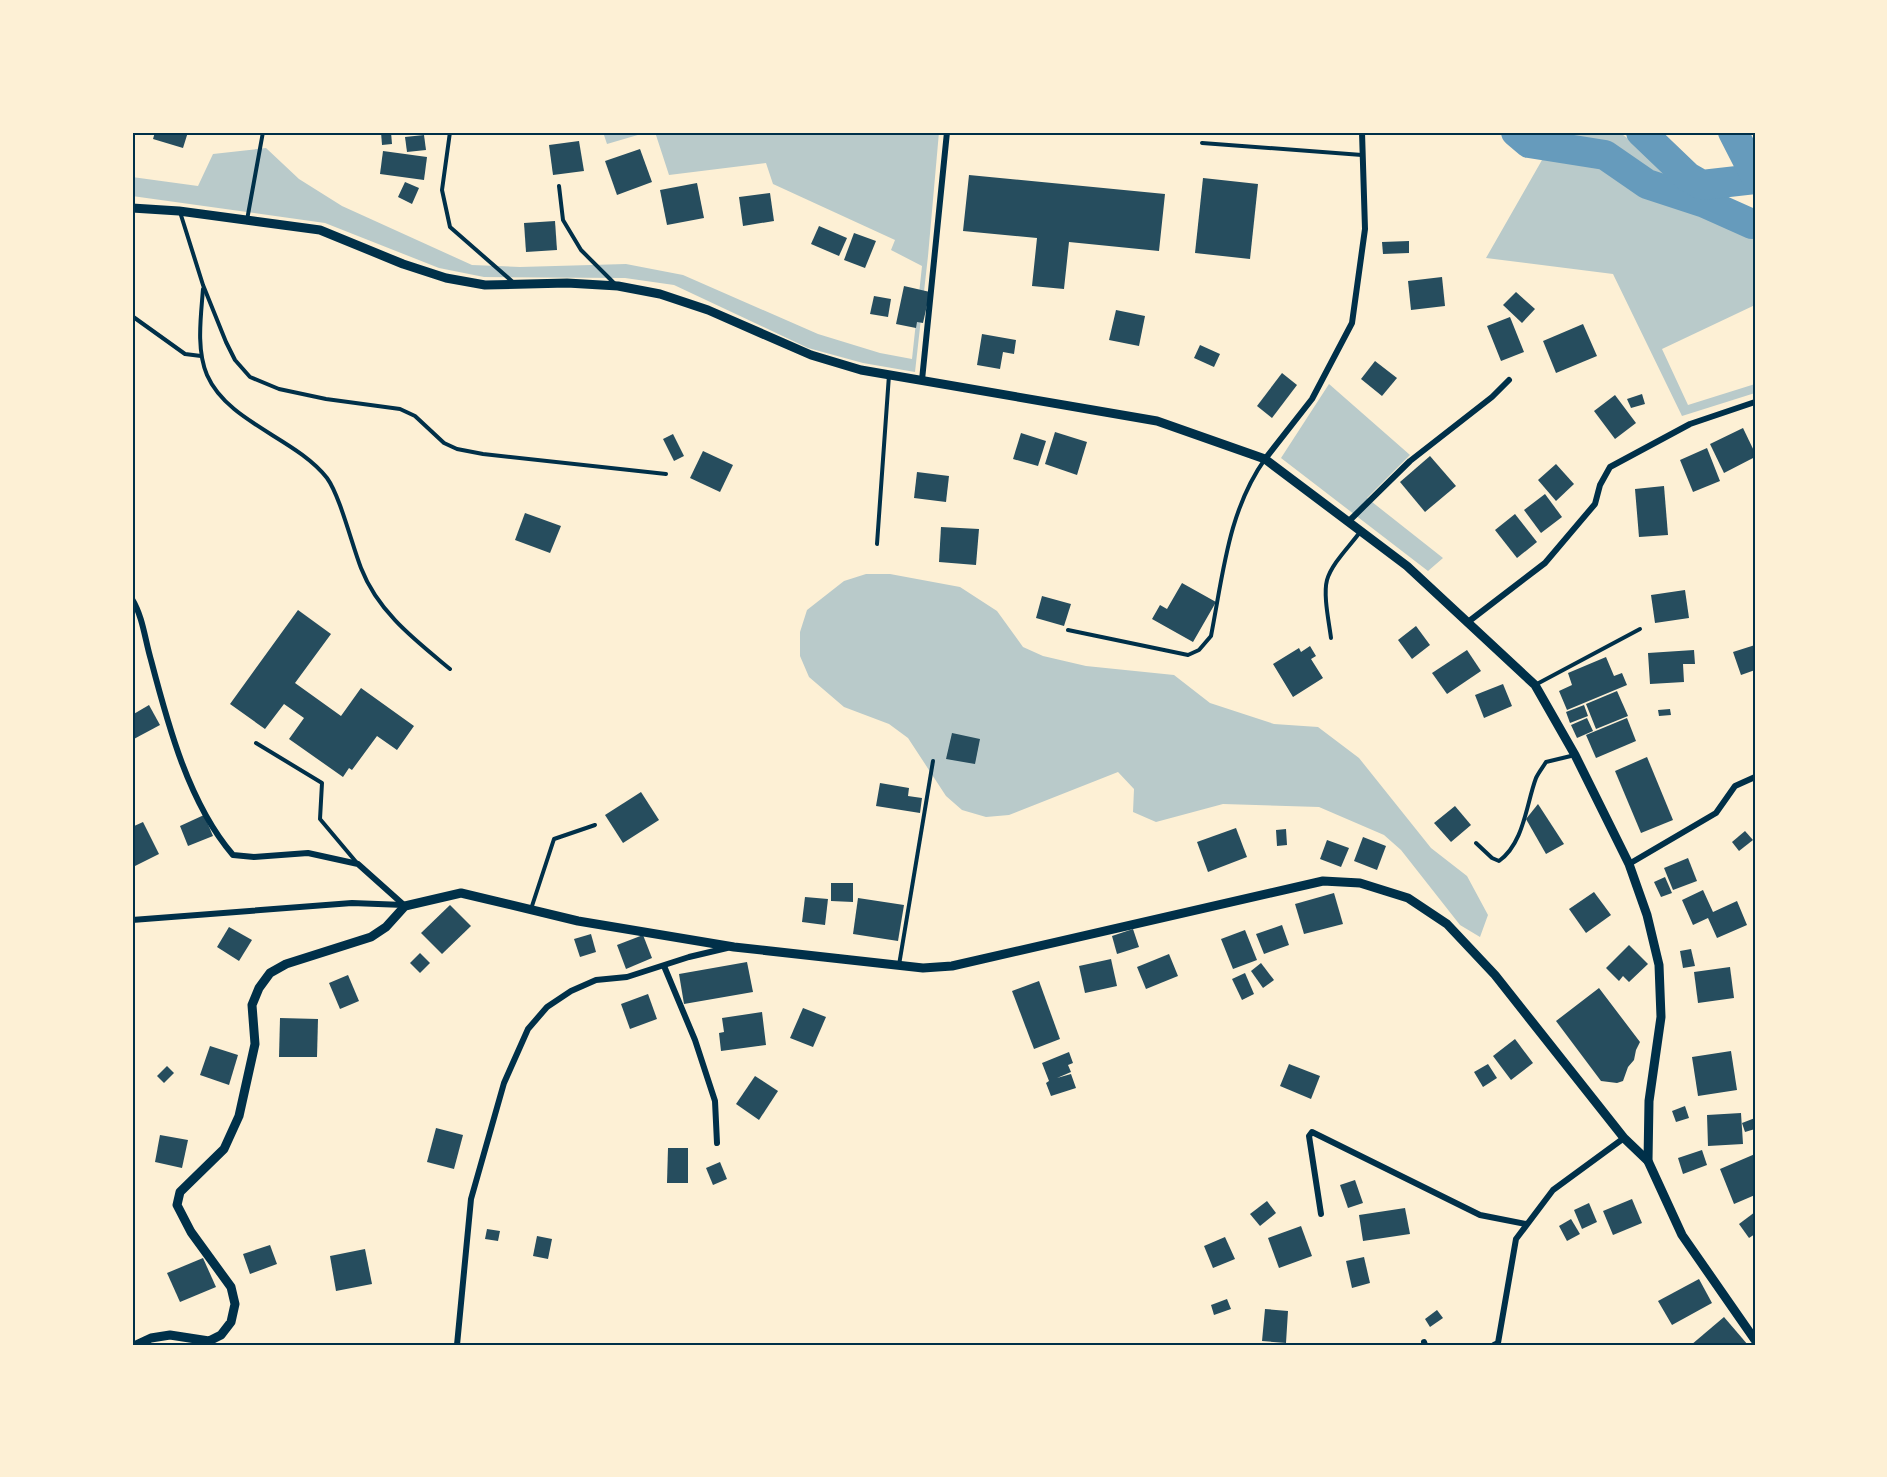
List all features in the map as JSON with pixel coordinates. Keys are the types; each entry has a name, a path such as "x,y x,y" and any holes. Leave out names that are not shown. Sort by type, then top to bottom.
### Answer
{"street":[{"path":"922,380 947,132"},
{"path":"1265,459 1312,399 1352,323 1365,229 1362,132"},
{"path":"132,208 179,211 320,230 403,264 447,278 485,285 567,283 618,286 660,294 708,310 811,355 861,370 1157,421 1265,459 1407,567 1534,685 1575,755 1629,864 1647,915 1659,965 1661,1017 1649,1101 1648,1161"},
{"path":"1348,522 1410,461 1492,397 1509,380"},
{"path":"1468,622 1545,563 1595,504 1600,485 1610,467 1690,424 1755,402"},
{"path":"132,599 137,607 177,746 197,799 217,836 233,855 254,857 308,853 358,864 405,906"},
{"path":"1629,864 1716,813 1735,786 1755,777"},
{"path":"132,920 352,903 405,906 461,893 578,921 734,947 923,968 952,966 1323,881 1360,883 1408,898 1447,924 1495,975 1624,1137 1648,1161 1682,1234 1755,1340"},
{"path":"136,1345 151,1338 170,1335 209,1341 221,1335 231,1322 235,1304 231,1287 191,1232 177,1205 180,1192 224,1149 239,1116 255,1044 252,1005 259,988 270,973 286,964 370,937 386,927 405,906"},
{"path":"457,1345 471,1198 504,1083 528,1029 547,1007 571,991 596,980 627,977 689,957 734,947"},
{"path":"664,966 695,1040 715,1101 717,1143"},
{"path":"1321,1214 1309,1136 1312,1132 1480,1215 1526,1224"},
{"path":"1494,1345 1498,1342 1516,1239 1554,1190 1624,1137"}],"lane":[{"path":"247,220 263,132"},
{"path":"450,132 442,190 450,227 517,286"},
{"path":"1202,143 1363,155"},
{"path":"559,186 563,220 581,250 618,286"},
{"path":"179,211 203,285 235,360 250,376 279,389 326,399 400,409 415,416 444,443 458,449 483,454 666,474"},
{"path":"203,285 201,356 207,375 217,393 313,463 328,480 362,571 378,601 407,634 450,669"},
{"path":"132,316 185,354 201,356"},
{"path":"878,544 889,374"},
{"path":"1068,630 1188,655 1199,650 1211,636 1232,528 1247,489 1265,459"},
{"path":"1331,638 1327,579 1332,569 1361,532"},
{"path":"1534,685 1640,629"},
{"path":"256,743 322,783 320,819 358,864"},
{"path":"1476,843 1492,858 1499,861 1506,856 1515,843 1537,776 1546,762 1575,755"},
{"path":"899,965 933,761"},
{"path":"531,910 554,839 595,825"}],"shaded area":[{"path":"603,132 648,132 607,144"},
{"path":"655,132 939,132 915,372 863,363 808,348 674,285 625,278 484,277 439,268 325,223 132,196 132,177 198,186 213,154 266,148 299,179 342,206 472,265 520,267 626,264 683,275 818,334 880,353 912,359 922,266 891,250 895,240 773,184 766,163 669,175"},
{"path":"1558,132 1619,132 1645,151 1681,186 1743,209 1755,226 1755,305 1662,349 1688,405 1755,384 1755,393 1682,416 1613,274 1486,258"},
{"path":"1329,384 1410,455 1367,498 1443,558 1428,571 1281,458"},
{"path":"866,574 890,574 960,587 997,611 1023,647 1043,656 1086,666 1174,675 1210,703 1274,724 1318,727 1359,758 1431,848 1467,876 1488,915 1480,937 1460,925 1401,850 1384,835 1319,807 1223,804 1156,822 1133,812 1134,789 1118,772 1009,815 986,817 962,810 946,796 908,738 889,724 844,707 809,677 800,656 800,632 807,610 844,581"}],"building":[{"path":"155,132 188,132 183,148 153,139"},
{"path":"381,132 391,132 392,144 382,145"},
{"path":"424,135 426,150 407,152 405,137"},
{"path":"579,141 584,171 553,175 549,145"},
{"path":"640,149 652,182 617,195 605,161"},
{"path":"383,151 427,157 424,180 380,174"},
{"path":"969,175 1165,194 1159,251 1069,242 1064,289 1032,286 1037,238 963,231"},
{"path":"1203,178 1258,184 1250,259 1195,253"},
{"path":"405,182 419,188 412,204 398,197"},
{"path":"697,183 704,218 667,225 660,190"},
{"path":"770,193 774,221 743,226 739,197"},
{"path":"555,221 557,250 526,252 524,223"},
{"path":"819,226 847,238 839,256 811,244"},
{"path":"854,233 876,241 865,268 844,260"},
{"path":"1409,241 1409,253 1383,254 1382,242"},
{"path":"1442,277 1445,306 1411,310 1408,281"},
{"path":"904,286 930,292 923,323 917,322 916,328 896,324"},
{"path":"1516,292 1535,309 1522,323 1503,305"},
{"path":"874,296 891,299 888,317 870,314"},
{"path":"1116,310 1145,316 1139,346 1109,340"},
{"path":"1510,317 1524,352 1501,361 1487,326"},
{"path":"1583,324 1597,356 1556,373 1543,341"},
{"path":"982,334 1016,340 1014,354 1003,352 1000,369 977,365"},
{"path":"1200,345 1220,354 1214,367 1194,358"},
{"path":"1375,361 1397,378 1382,396 1361,379"},
{"path":"1282,373 1297,385 1272,418 1257,406"},
{"path":"1642,394 1645,404 1631,408 1627,399"},
{"path":"1615,395 1636,423 1615,439 1594,411"},
{"path":"1743,428 1755,457 1724,473 1710,444"},
{"path":"1055,432 1087,442 1077,475 1045,464"},
{"path":"1021,433 1046,441 1038,466 1013,459"},
{"path":"673,434 684,456 674,461 663,439"},
{"path":"1707,448 1720,481 1693,492 1680,460"},
{"path":"703,451 733,465 720,492 690,478"},
{"path":"1430,456 1456,486 1425,512 1400,482"},
{"path":"1556,464 1574,484 1556,501 1538,480"},
{"path":"917,472 949,476 946,502 914,498"},
{"path":"1664,486 1668,535 1639,537 1635,489"},
{"path":"1545,494 1562,517 1541,533 1524,510"},
{"path":"525,513 561,526 550,553 515,540"},
{"path":"1515,514 1537,542 1517,558 1495,530"},
{"path":"941,527 979,529 976,565 939,562"},
{"path":"1182,583 1216,602 1193,642 1152,619 1160,605 1167,609"},
{"path":"1685,590 1689,618 1655,623 1651,595"},
{"path":"1042,596 1071,604 1064,626 1036,618"},
{"path":"298,610 331,634 295,683 341,716 361,688 414,726 397,750 377,736 352,770 349,768 343,777 289,739 304,718 284,704 265,729 230,704"},
{"path":"1416,626 1430,645 1412,659 1398,640"},
{"path":"1755,645 1755,670 1741,675 1733,652"},
{"path":"1310,646 1316,656 1311,659 1323,678 1293,697 1273,664 1299,648 1301,652"},
{"path":"1467,650 1481,671 1447,694 1432,673"},
{"path":"1694,650 1695,664 1683,664 1684,682 1650,684 1648,653"},
{"path":"1606,657 1614,676 1622,673 1627,685 1567,710 1559,691 1572,685 1568,673"},
{"path":"1503,684 1512,706 1484,718 1475,695"},
{"path":"1617,691 1628,716 1596,729 1586,704"},
{"path":"149,705 160,725 132,740 132,715"},
{"path":"1584,705 1588,716 1570,723 1566,712"},
{"path":"1670,709 1671,715 1659,716 1658,710"},
{"path":"1587,718 1593,731 1577,738 1571,725"},
{"path":"1627,718 1636,741 1596,758 1586,735"},
{"path":"952,733 980,739 975,764 946,759"},
{"path":"1647,757 1673,820 1641,833 1615,771"},
{"path":"880,783 909,788 908,796 922,798 920,813 876,806"},
{"path":"641,792 659,820 623,843 605,815"},
{"path":"1538,804 1564,844 1546,854 1526,819"},
{"path":"1455,806 1471,825 1451,842 1434,823"},
{"path":"204,815 213,836 188,846 180,826"},
{"path":"143,822 159,854 135,866 132,859 132,827"},
{"path":"1236,828 1247,857 1208,872 1197,842"},
{"path":"1286,829 1287,845 1277,846 1276,830"},
{"path":"1745,831 1753,840 1739,851 1732,842"},
{"path":"1363,837 1386,846 1377,870 1354,861"},
{"path":"1327,840 1349,848 1341,867 1320,859"},
{"path":"1688,858 1697,881 1673,890 1664,868"},
{"path":"1665,877 1672,893 1661,897 1654,882"},
{"path":"831,883 853,883 853,902 831,901"},
{"path":"1703,890 1713,912 1737,901 1747,925 1717,938 1708,918 1693,925 1682,900"},
{"path":"1594,892 1611,915 1586,933 1569,909"},
{"path":"1334,893 1343,924 1304,934 1295,904"},
{"path":"805,897 828,899 825,925 802,922"},
{"path":"858,898 904,905 898,941 853,934"},
{"path":"450,905 471,926 442,954 421,933"},
{"path":"1282,925 1289,945 1264,954 1256,934"},
{"path":"229,927 252,940 239,961 217,947"},
{"path":"1133,929 1139,947 1117,954 1112,936"},
{"path":"1245,930 1257,960 1233,969 1221,939"},
{"path":"591,934 596,952 580,957 574,939"},
{"path":"643,935 652,958 626,969 617,945"},
{"path":"1629,945 1648,964 1629,982 1623,976 1619,981 1606,968"},
{"path":"1691,949 1695,966 1683,968 1680,951"},
{"path":"420,953 430,963 420,973 410,963"},
{"path":"1169,954 1178,976 1146,989 1137,967"},
{"path":"1111,959 1117,986 1085,993 1079,966"},
{"path":"747,962 753,992 684,1004 679,974"},
{"path":"1261,963 1274,980 1263,988 1251,971"},
{"path":"1730,967 1734,998 1698,1003 1694,972"},
{"path":"1245,973 1254,994 1242,1000 1232,979"},
{"path":"348,975 359,1001 340,1009 329,983"},
{"path":"1039,981 1060,1039 1034,1049 1012,991"},
{"path":"1599,988 1640,1042 1623,1081 1617,1083 1601,1081 1556,1021"},
{"path":"648,994 657,1019 630,1029 621,1004"},
{"path":"803,1008 826,1017 813,1047 790,1038"},
{"path":"762,1012 766,1045 721,1051 719,1033 724,1032 722,1018"},
{"path":"280,1018 318,1019 317,1057 279,1057"},
{"path":"1515,1039 1533,1063 1511,1080 1493,1056"},
{"path":"210,1046 238,1055 229,1085 200,1075"},
{"path":"1731,1051 1737,1090 1698,1096 1692,1057"},
{"path":"1069,1052 1073,1063 1068,1065 1071,1072 1057,1078 1071,1074 1076,1088 1051,1096 1046,1083 1049,1081 1042,1063"},
{"path":"1289,1064 1320,1076 1311,1099 1280,1086"},
{"path":"1488,1064 1497,1078 1483,1087 1474,1072"},
{"path":"167,1066 174,1073 164,1083 157,1076"},
{"path":"755,1076 778,1091 759,1120 736,1104"},
{"path":"1685,1106 1689,1118 1676,1122 1672,1111"},
{"path":"1741,1113 1743,1144 1708,1146 1707,1115"},
{"path":"1755,1118 1755,1129 1745,1132 1742,1123"},
{"path":"436,1128 463,1135 454,1169 427,1162"},
{"path":"160,1135 188,1140 182,1168 155,1162"},
{"path":"668,1148 688,1148 688,1183 667,1183"},
{"path":"1702,1150 1707,1165 1683,1174 1678,1158"},
{"path":"1755,1154 1755,1195 1734,1204 1720,1169"},
{"path":"720,1162 727,1179 713,1185 706,1168"},
{"path":"1355,1180 1363,1203 1348,1208 1340,1185"},
{"path":"1632,1199 1642,1223 1613,1235 1603,1211"},
{"path":"1267,1201 1276,1213 1260,1226 1250,1214"},
{"path":"1589,1203 1597,1222 1582,1229 1574,1210"},
{"path":"1405,1208 1410,1234 1363,1241 1359,1215"},
{"path":"1755,1212 1755,1234 1749,1238 1739,1224"},
{"path":"1571,1219 1580,1234 1567,1241 1559,1226"},
{"path":"1301,1226 1312,1256 1279,1268 1268,1238"},
{"path":"487,1229 500,1231 498,1241 485,1239"},
{"path":"537,1236 552,1239 548,1259 533,1256"},
{"path":"1225,1237 1235,1259 1213,1268 1204,1246"},
{"path":"270,1245 277,1264 250,1274 243,1254"},
{"path":"365,1249 372,1284 336,1291 330,1256"},
{"path":"1364,1257 1370,1283 1352,1288 1346,1261"},
{"path":"203,1258 216,1287 180,1302 167,1273"},
{"path":"1699,1279 1712,1303 1672,1325 1658,1301"},
{"path":"1227,1299 1231,1309 1214,1315 1211,1305"},
{"path":"1265,1309 1288,1311 1286,1343 1262,1341"},
{"path":"1437,1310 1443,1318 1430,1327 1425,1319"},
{"path":"1724,1317 1748,1345 1691,1345"}],"waterway":[{"path":"1516,132 1529,143 1605,155 1647,184 1705,203 1752,224 1755,223"},
{"path":"1641,132 1688,177 1702,185 1755,179"},
{"path":"1733,132 1755,175"}]}
